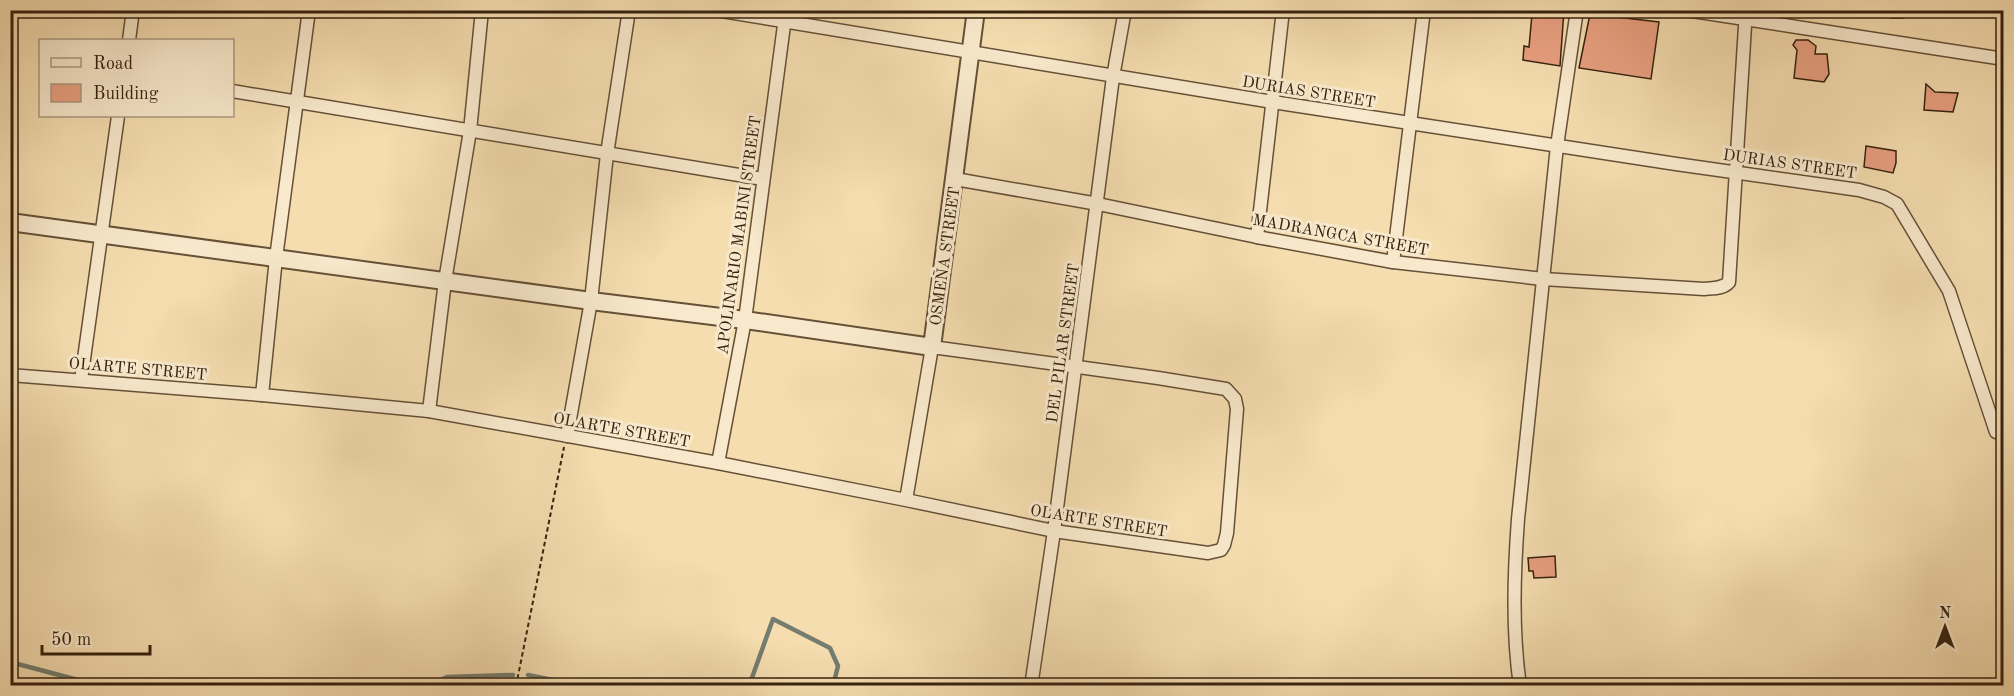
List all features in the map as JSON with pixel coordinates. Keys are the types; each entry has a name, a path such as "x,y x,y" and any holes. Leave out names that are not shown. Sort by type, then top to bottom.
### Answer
{"street":[{"path":"129,39 133,10"},
{"path":"262,395 276,258 309,10"},
{"path":"429,411 445,281 470,131 482,10"},
{"path":"567,436 591,301 607,154 629,10"},
{"name":"DURIAS STREET","path":"716,10 786,16 1113,77 1859,190 1884,196 1897,204 1949,291 1996,432"},
{"name":"OSMEÑA STREET","path":"906,500 932,347 976,10"},
{"name":"DEL PILAR STREET","path":"1032,680 1098,204 1113,77 1125,10"},
{"path":"1257,237 1282,10"},
{"path":"1393,262 1425,10"},
{"path":"1520,686 1515,628 1514,571 1524,448 1557,146 1577,10"},
{"path":"1686,10 1745,15 2004,59"},
{"path":"1735,171 1745,15"},
{"name":"APOLINARIO MABINI STREET","path":"718,464 745,320 786,16"},
{"path":"234,91 763,179"},
{"path":"81,380 118,117"},
{"name":"MADRANGCA STREET","path":"955,179 1098,204 1393,262 1543,279 1704,289 1726,286 1729,282 1735,171"},
{"path":"10,222 745,320 1075,367"},
{"name":"OLARTE STREET","path":"10,375 429,411 906,500 1054,531 1208,553 1221,550 1227,533 1237,409 1235,399 1226,389 1075,367"}],"path":[{"path":"516,686 567,436"}],"building":[{"path":"1526,10 1564,10 1560,66 1523,60 1524,46 1529,47 1532,14"},
{"path":"1891,10 1905,10 1904,18 1891,18"},
{"path":"1590,14 1659,22 1651,79 1579,68"},
{"path":"1796,40 1808,40 1816,46 1815,54 1827,54 1829,74 1824,82 1794,78 1797,50 1793,45"},
{"path":"1926,84 1935,92 1958,93 1953,112 1924,110"},
{"path":"1866,146 1896,151 1893,173 1864,167"},
{"path":"1555,556 1556,577 1534,578 1533,571 1529,571 1528,558"}],"waterway":[{"path":"749,686 773,619 830,648 838,666 833,686"},
{"path":"10,662 82,681 147,680 183,686"},
{"path":"427,686 447,677 513,675"},
{"path":"528,675 582,686"}]}
